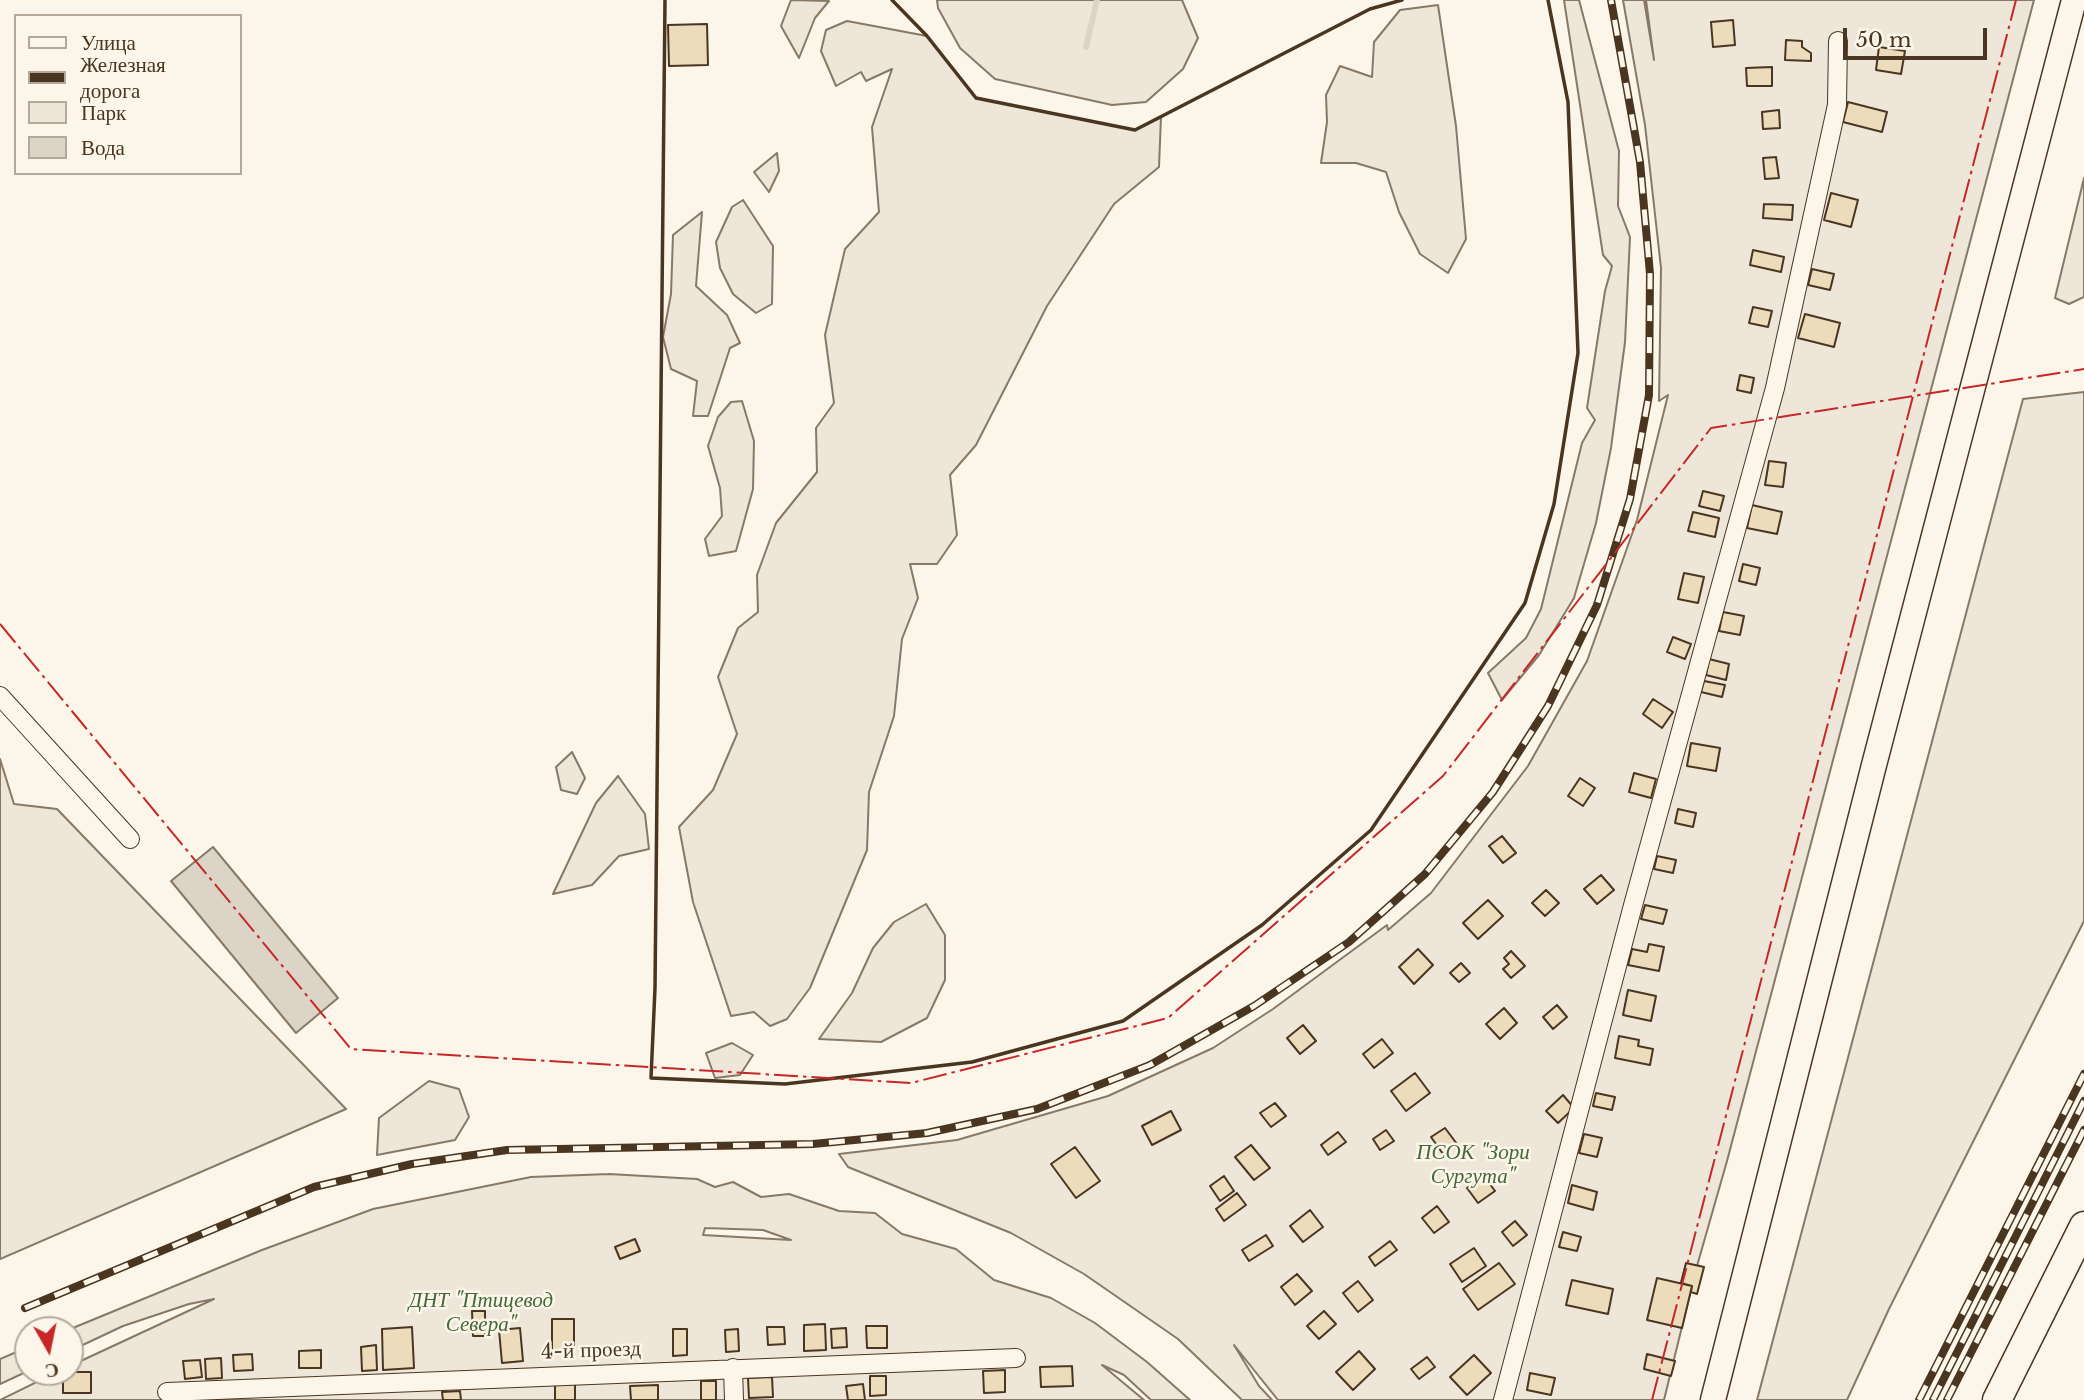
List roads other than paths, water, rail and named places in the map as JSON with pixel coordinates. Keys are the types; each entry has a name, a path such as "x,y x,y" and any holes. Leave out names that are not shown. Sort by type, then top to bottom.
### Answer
{"highway":[{"path":"1997,1400 2084,1226"}],"main road":[{"path":"1713,1400 1874,765 2074,0"}],"street":[{"path":"1503,1400 1629,923 1775,388 1837,105 1838,41"},
{"path":"0,696 130,839"},
{"name":"4-й проезд","path":"167,1392 1016,1359"},
{"path":"733,1368 734,1400"}],"water":[{"path":"213,847 338,998 296,1033 171,881"}],"waterway":[{"path":"1086,47 1097,0"}],"railway":[{"path":"25,1308 314,1187 412,1164 507,1150 813,1144 927,1133 1037,1109 1150,1065 1254,1006 1349,942 1425,874 1493,792 1548,706 1597,605 1630,499 1649,395 1650,274 1640,162 1611,0"},
{"path":"1919,1400 2084,1074"},
{"path":"1933,1400 2084,1101"},
{"path":"1947,1400 2084,1130"}],"park label":[{"name":"ПСОК \"Зори Сургута\"","path":"1473,1165"},
{"name":"ДНТ \"Птицевод Севера\"","path":"481,1313"}]}
